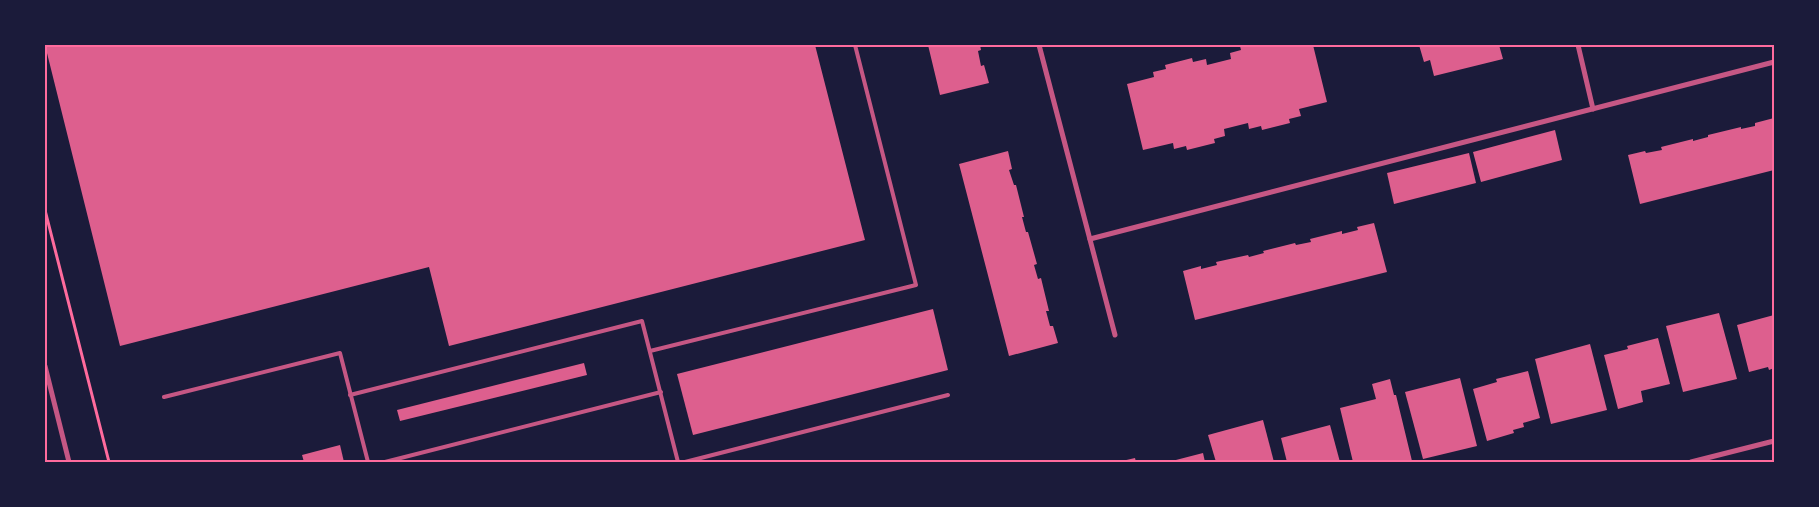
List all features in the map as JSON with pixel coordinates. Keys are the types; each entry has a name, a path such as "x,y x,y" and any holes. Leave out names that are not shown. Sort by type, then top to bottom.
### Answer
{"street":[{"path":"1039,45 1115,335"},
{"path":"1578,45 1593,109"},
{"path":"1090,239 1774,62"},
{"path":"45,366 69,462"},
{"path":"1691,462 1774,441"}],"lane":[{"path":"650,351 916,285 855,45"},
{"path":"350,395 642,321 678,462"},
{"path":"164,397 340,353 368,462"},
{"path":"385,462 661,392"},
{"path":"685,462 948,395"}],"path":[{"path":"45,210 109,462"}],"building":[{"path":"45,45 815,45 865,240 449,346 429,267 120,346"},
{"path":"928,45 980,45 981,50 978,51 981,66 984,65 989,83 940,95"},
{"path":"1313,45 1327,102 1299,109 1301,116 1289,119 1290,123 1262,130 1261,126 1249,129 1248,123 1224,129 1225,136 1214,139 1215,143 1187,150 1186,146 1174,149 1173,143 1143,150 1127,84 1154,77 1153,72 1166,69 1165,65 1192,58 1193,62 1206,59 1207,65 1231,59 1230,53 1241,50 1240,46"},
{"path":"1419,45 1499,45 1503,59 1434,76 1430,60 1424,62"},
{"path":"1774,118 1774,170 1640,204 1628,155 1662,150 1661,147 1693,139 1693,141 1708,137 1708,135 1741,127 1741,129 1755,126 1755,123"},
{"path":"1555,130 1562,160 1481,182 1473,152"},
{"path":"1008,151 1012,169 1009,170 1014,185 1016,185 1024,217 1022,217 1037,264 1034,265 1038,279 1041,278 1049,311 1046,311 1050,326 1053,326 1058,343 1009,356 959,164"},
{"path":"1469,153 1476,183 1394,204 1387,173"},
{"path":"1374,223 1387,272 1195,320 1183,271 1201,266 1201,269 1217,265 1216,262 1248,255 1249,257 1264,253 1263,251 1295,243 1296,245 1311,242 1310,239 1342,231 1342,234 1358,230 1357,227"},
{"path":"933,309 948,370 693,435 677,374"},
{"path":"1719,313 1737,379 1683,392 1666,326"},
{"path":"1774,315 1774,368 1769,370 1768,367 1749,372 1737,325"},
{"path":"1658,338 1670,384 1641,391 1643,402 1618,409 1604,355 1628,349 1627,346"},
{"path":"1590,344 1607,410 1551,424 1535,359"},
{"path":"584,363 587,375 400,421 397,410"},
{"path":"1528,371 1540,418 1523,423 1524,427 1513,430 1514,433 1487,441 1473,389 1497,382 1496,379"},
{"path":"1460,378 1477,446 1423,459 1405,392"},
{"path":"1390,379 1394,395 1396,395 1412,461 1353,462 1340,408 1376,399 1372,384"},
{"path":"1263,420 1274,462 1216,462 1208,435"},
{"path":"1330,425 1340,462 1287,462 1281,438"},
{"path":"340,445 344,462 304,462 302,455"},
{"path":"1203,453 1205,462 1172,462 1172,461"},
{"path":"1135,458 1136,462 1122,462 1122,461"}]}
